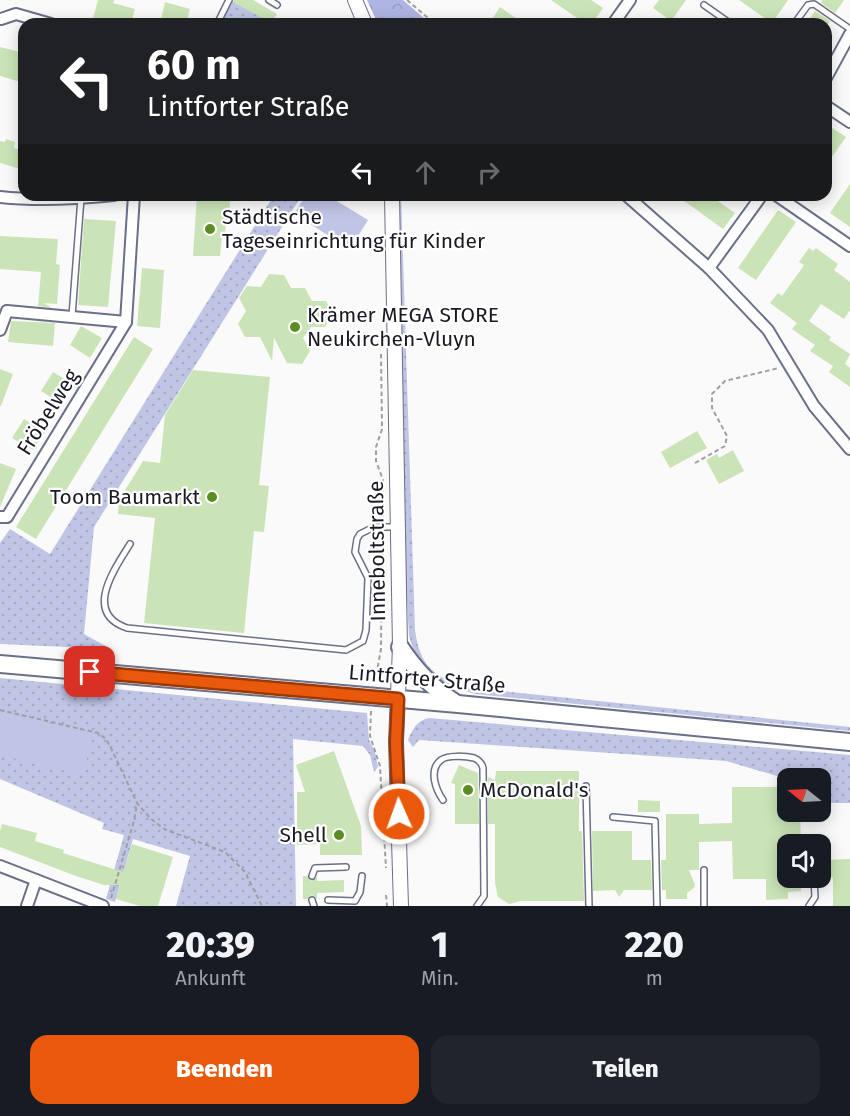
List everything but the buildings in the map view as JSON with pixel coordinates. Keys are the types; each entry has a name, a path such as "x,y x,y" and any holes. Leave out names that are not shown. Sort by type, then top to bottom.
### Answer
{"main road":[{"path":"400,647 424,679 458,704"},
{"name":"Lintforter Straße","path":"0,664 458,704 850,742"}],"street":[{"path":"355,0 362,18"},
{"path":"618,18 630,0"},
{"path":"0,19 16,14 30,18"},
{"path":"832,67 850,34"},
{"path":"832,110 850,122"},
{"path":"0,197 18,199"},
{"name":"Fröbelweg","path":"3,517 126,322 134,201"},
{"name":"Inneboltstraße","path":"392,201 400,647 396,742 401,906"},
{"path":"634,201 709,267 768,330 814,406 850,449"},
{"path":"709,267 758,201"},
{"path":"785,201 850,246"},
{"path":"0,330 7,311 126,322"},
{"path":"0,866 103,906"},
{"path":"27,906 36,880"}],"lane":[{"path":"220,18 229,0"},
{"path":"269,0 277,5"},
{"path":"798,18 808,4 814,4 850,29"},
{"path":"704,5 723,18"},
{"path":"72,317 81,201"},
{"path":"130,544 114,571 105,600 104,608 108,616 118,625 127,628 346,650 363,641 366,630 368,578 355,552 357,539 374,527 397,527"},
{"path":"443,800 437,792 435,782 435,770 441,760 446,757 473,758 482,764 484,896 477,906"},
{"path":"586,786 589,906"},
{"path":"613,817 655,821 657,906"},
{"path":"312,876 315,868 346,867"},
{"path":"704,870 704,906"},
{"path":"356,906 362,876"},
{"path":"809,906 815,897 815,888"},
{"path":"328,900 355,900 358,897"}],"path":[{"path":"407,0 428,18"},
{"path":"381,344 382,429 376,447 376,461 382,480 381,649 372,697 370,736 380,766 386,871"},
{"path":"694,463 725,446 727,441 727,436 712,408 712,394 725,381 791,366"},
{"path":"0,710 98,733 111,748 137,803 150,818 164,829 225,852 244,872 262,906"},
{"path":"109,906 134,821 137,803"},
{"path":"386,890 387,906"}],"shaded area":[{"path":"233,1 263,18 223,18"},
{"path":"270,201 298,201 94,527 84,634 111,649 0,644 0,543 10,529 50,554"},
{"path":"302,201 337,201 368,220 350,249 294,214"},
{"path":"398,201 401,201 415,630 420,652 429,667 443,678 463,687 850,727 850,731 475,694 441,683 417,661 409,636 403,527"},
{"path":"0,678 367,713 369,740 375,752 378,767 374,772 370,755 363,746 293,739 296,906 176,906 190,856 133,839 115,902 106,899 124,835 102,829 104,823 0,779"},
{"path":"0,711 93,734 83,775 0,755"},
{"path":"425,719 850,755 850,803 831,803 831,768 777,768 777,776 726,761 419,740 413,747 408,740 411,733 418,723"}],"green space":[{"path":"367,0 403,0 424,18 375,18"}],"place":[{"name":"Städtische Tageseinrichtung für Kinder","path":"210,229"},
{"name":"Krämer MEGA STORE Neukirchen-Vluyn","path":"295,327"},
{"name":"Toom Baumarkt","path":"212,497"},
{"name":"McDonald's","path":"468,790"},
{"name":"Shell","path":"339,835"}],"route":[{"path":"90,672 398,699 396,742 399,814"}]}
